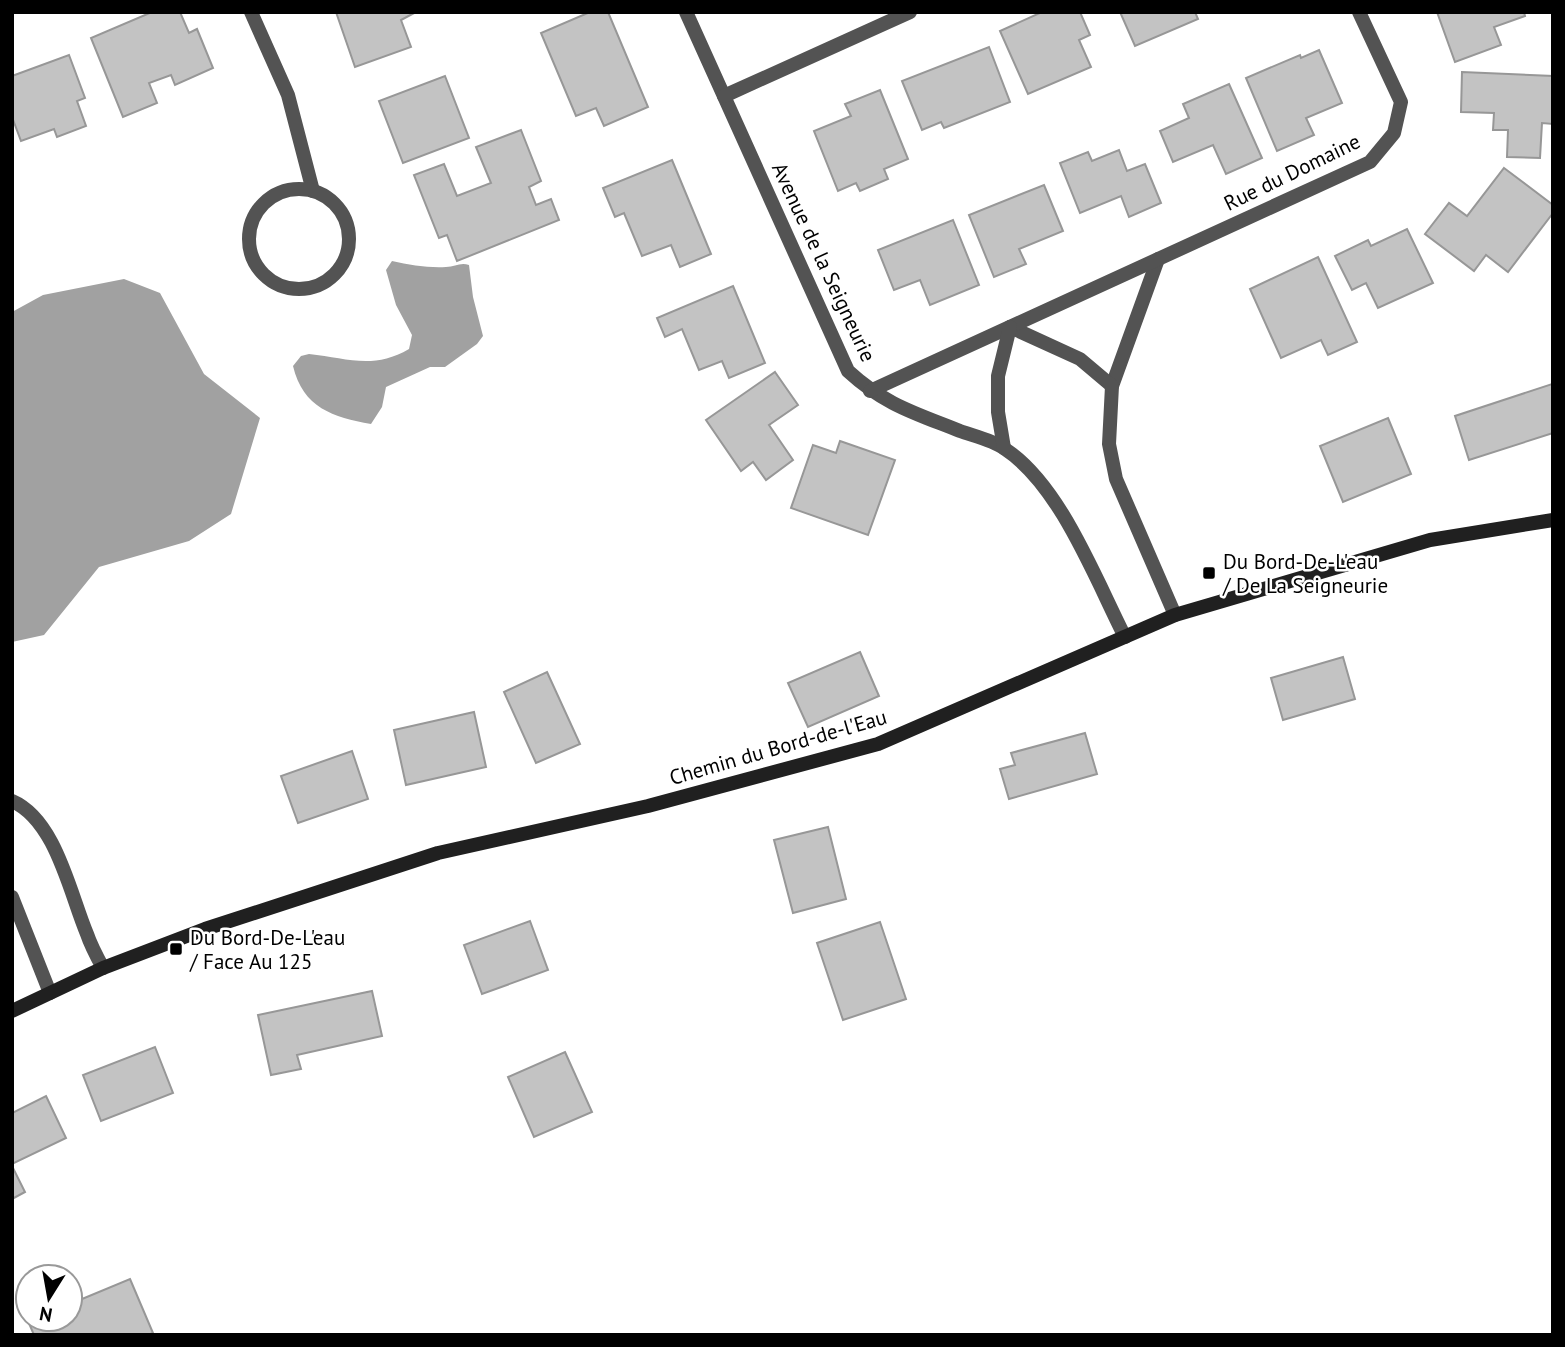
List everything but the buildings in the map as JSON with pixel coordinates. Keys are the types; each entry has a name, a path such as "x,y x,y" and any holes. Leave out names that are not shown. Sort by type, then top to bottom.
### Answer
{"street":[{"path":"251,12 288,95 313,191"},
{"name":"Avenue de la Seigneurie","path":"686,12 848,371 870,391 895,406 1004,448 1033,473 1061,510 1125,637"},
{"path":"724,96 910,12"},
{"name":"Rue du Domaine","path":"870,391 1370,162 1394,133 1401,102 1359,12"},
{"path":"313,191 325,196 344,217 349,232 349,247 343,264 332,277 317,286 301,290 284,287 269,279 257,266 250,250 254,217 265,203 279,193 313,191"},
{"path":"1158,259 1111,386 1109,444 1116,479 1175,615"},
{"path":"1004,448 998,412 998,376 1010,327 1080,359 1111,386"},
{"name":"Chemin du Bord-de-l'Eau","path":"12,1011 103,968 205,929 438,853 648,806 878,744 1175,615 1430,540 1553,520"},
{"path":"12,801 30,813 52,845 86,934 103,968"},
{"path":"12,897 50,993"}],"shaded area":[{"path":"392,261 432,267 469,265 473,297 483,336 477,344 445,367 430,367 386,387 382,407 371,424 344,418 321,408 304,392 293,366 301,356 309,354 372,361 409,349 412,335 396,305 386,270"},
{"path":"124,279 160,293 204,374 260,418 231,514 189,541 99,567 44,635 12,642 12,312 43,295"}],"place":[{"name":"Du Bord-De-L'eau / De La Seigneurie","path":"1209,573"},
{"name":"Du Bord-De-L'eau / Face Au 125","path":"176,949"}]}
